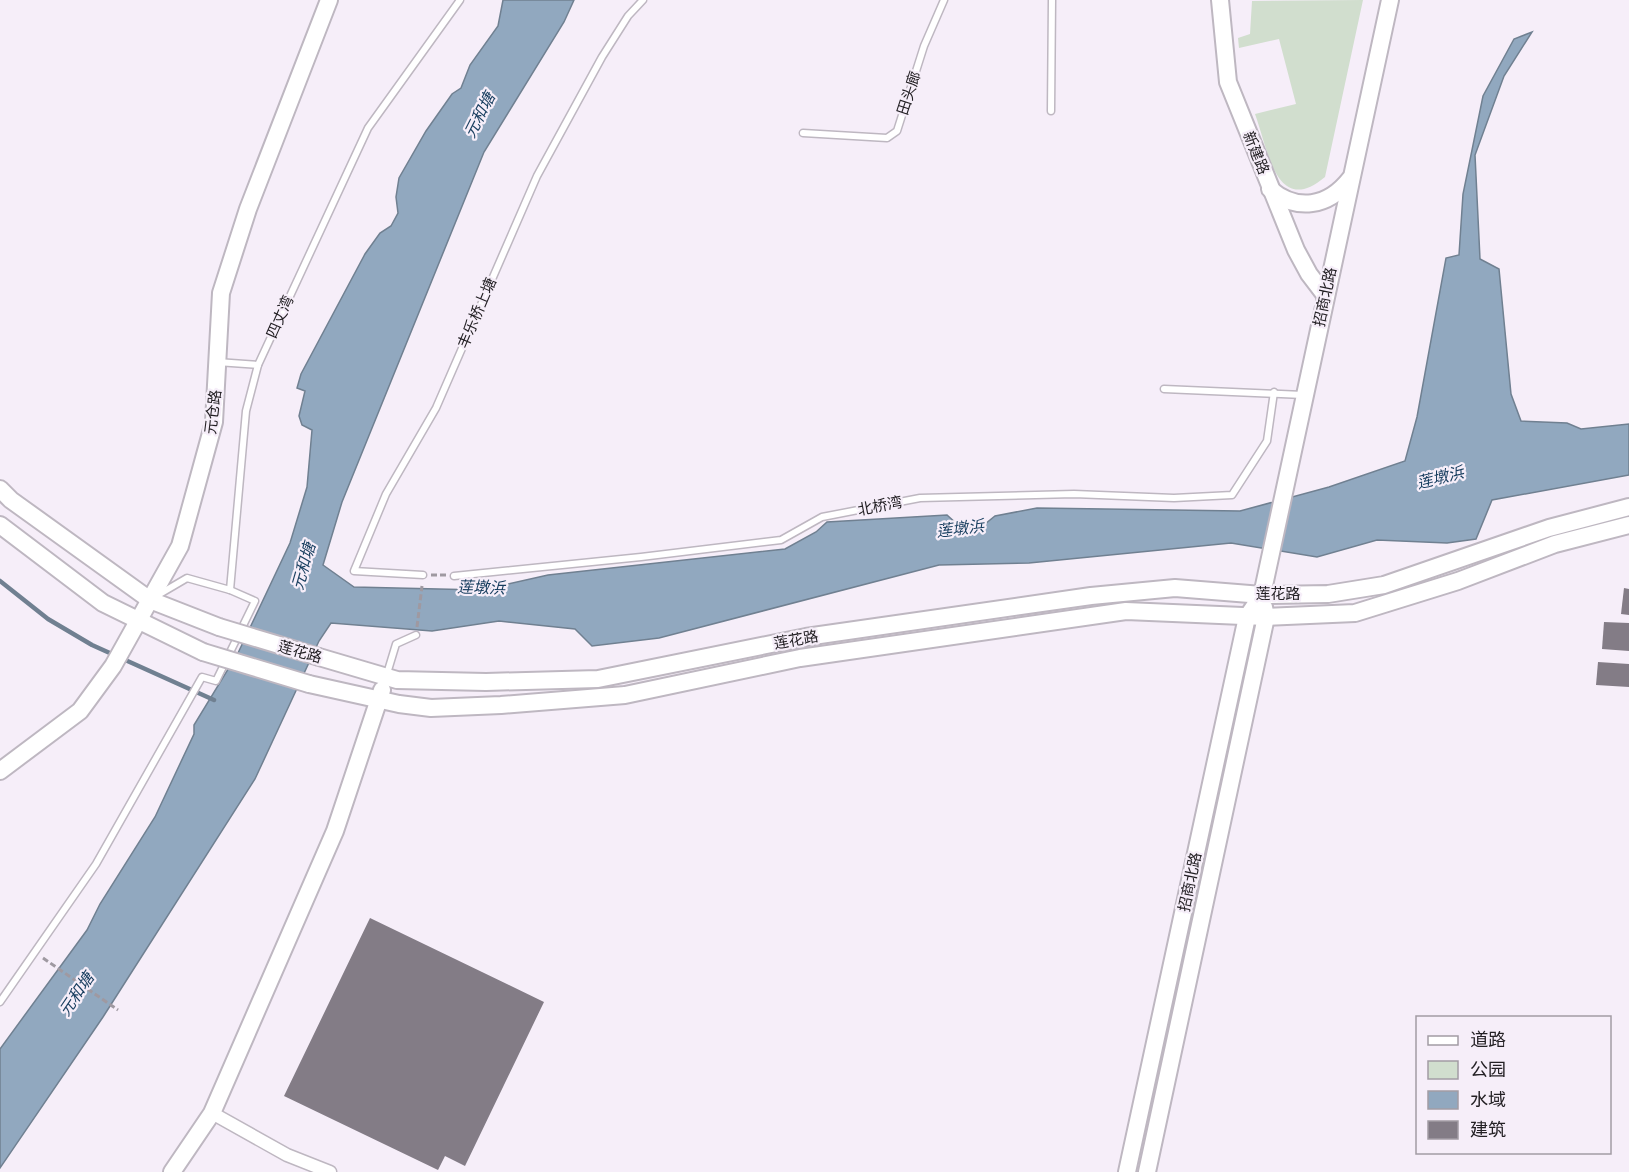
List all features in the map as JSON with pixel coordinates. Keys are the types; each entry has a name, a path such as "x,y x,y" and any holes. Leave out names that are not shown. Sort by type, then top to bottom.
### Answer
{"street":[{"name":"元仓路","path":"0,771 80,711 113,666 180,546 214,422 221,293 248,209 329,0"},
{"name":"新建路","path":"1220,0 1222,50 1228,82 1270,189 1309,274 1325,296"},
{"name":"招商北路","path":"1147,1172 1266,617 1262,595 1303,395 1390,0"},
{"path":"1270,189 1282,198 1295,203 1316,203 1340,192 1350,178"},
{"name":"莲花路","path":"0,489 11,500 150,600 219,627 398,680 486,682 598,679 806,637 1091,596 1175,588 1262,595 1328,594 1384,585 1549,528 1629,507"},
{"name":"莲花路","path":"0,525 103,603 137,622 202,652 309,684 379,700 431,708 614,696 800,658 1126,611 1247,617 1355,613 1458,581 1556,544 1629,525"},
{"name":"招商北路","path":"1127,1172 1247,617 1262,595"},
{"path":"172,1172 212,1113 335,831 386,677"},
{"path":"212,1113 287,1155 330,1172"}],"lane":[{"name":"丰乐桥上塘","path":"423,575 354,571 386,494 436,408 537,176 602,57 628,16 643,0"},
{"name":"田头廊","path":"803,133 887,138 897,131 924,46 944,0"},
{"path":"1051,111 1052,0"},
{"name":"四丈湾","path":"230,590 246,411 258,365 368,128 456,2"},
{"path":"217,362 258,365"},
{"path":"1164,389 1303,395"},
{"name":"北桥湾","path":"454,576 631,559 781,540 822,517 920,498 1074,494 1174,498 1232,495 1267,441 1274,392"},
{"path":"0,1002 36,953 134,801 202,677 216,681 255,601 230,590 187,578 150,600"},
{"path":"386,677 396,644 416,635"}],"path":[{"path":"416,635 423,575 454,576"},
{"path":"36,953 118,1010"}],"green space":[{"path":"1363,0 1325,177 1308,188 1295,189 1285,184 1277,174 1255,114 1296,104 1279,39 1239,48 1238,38 1250,34 1252,1"}],"water":[{"path":"503,0 574,0 564,22 484,152 342,502 323,565 354,587 481,590 548,575 785,549 816,532 827,522 947,515 957,524 985,524 995,516 1037,508 1240,511 1329,487 1405,461 1417,417 1446,258 1459,255 1463,194 1483,96 1514,39 1532,32 1504,76 1475,155 1480,259 1499,269 1511,394 1521,421 1567,423 1581,429 1629,424 1629,475 1492,500 1476,539 1447,543 1377,540 1317,557 1231,543 1029,563 939,565 659,638 592,646 575,629 499,621 432,631 331,623 319,641 255,779 103,1017 0,1168 0,1049 87,930 100,904 155,817 194,734 194,725 238,653 290,543 307,487 312,430 302,425 299,416 305,391 297,388 301,374 365,254 380,233 391,226 398,213 396,197 399,178 426,131 452,94 461,88 470,65 498,26"}],"building":[{"path":"1624,588 1629,589 1629,615 1621,614"},
{"path":"1604,622 1629,623 1629,651 1602,649"},
{"path":"1598,662 1629,664 1629,687 1596,685"},
{"path":"370,918 544,1002 465,1166 445,1156 438,1170 284,1096"}],"waterway":[{"path":"0,581 48,619 92,645 214,700"}],"water label":[{"name":"元和塘","path":"479,115"},
{"name":"莲墩浜","path":"1440,477"},
{"name":"莲墩浜","path":"960,528"},
{"name":"元和塘","path":"303,566"},
{"name":"莲墩浜","path":"481,587"},
{"name":"元和塘","path":"76,994"}]}
